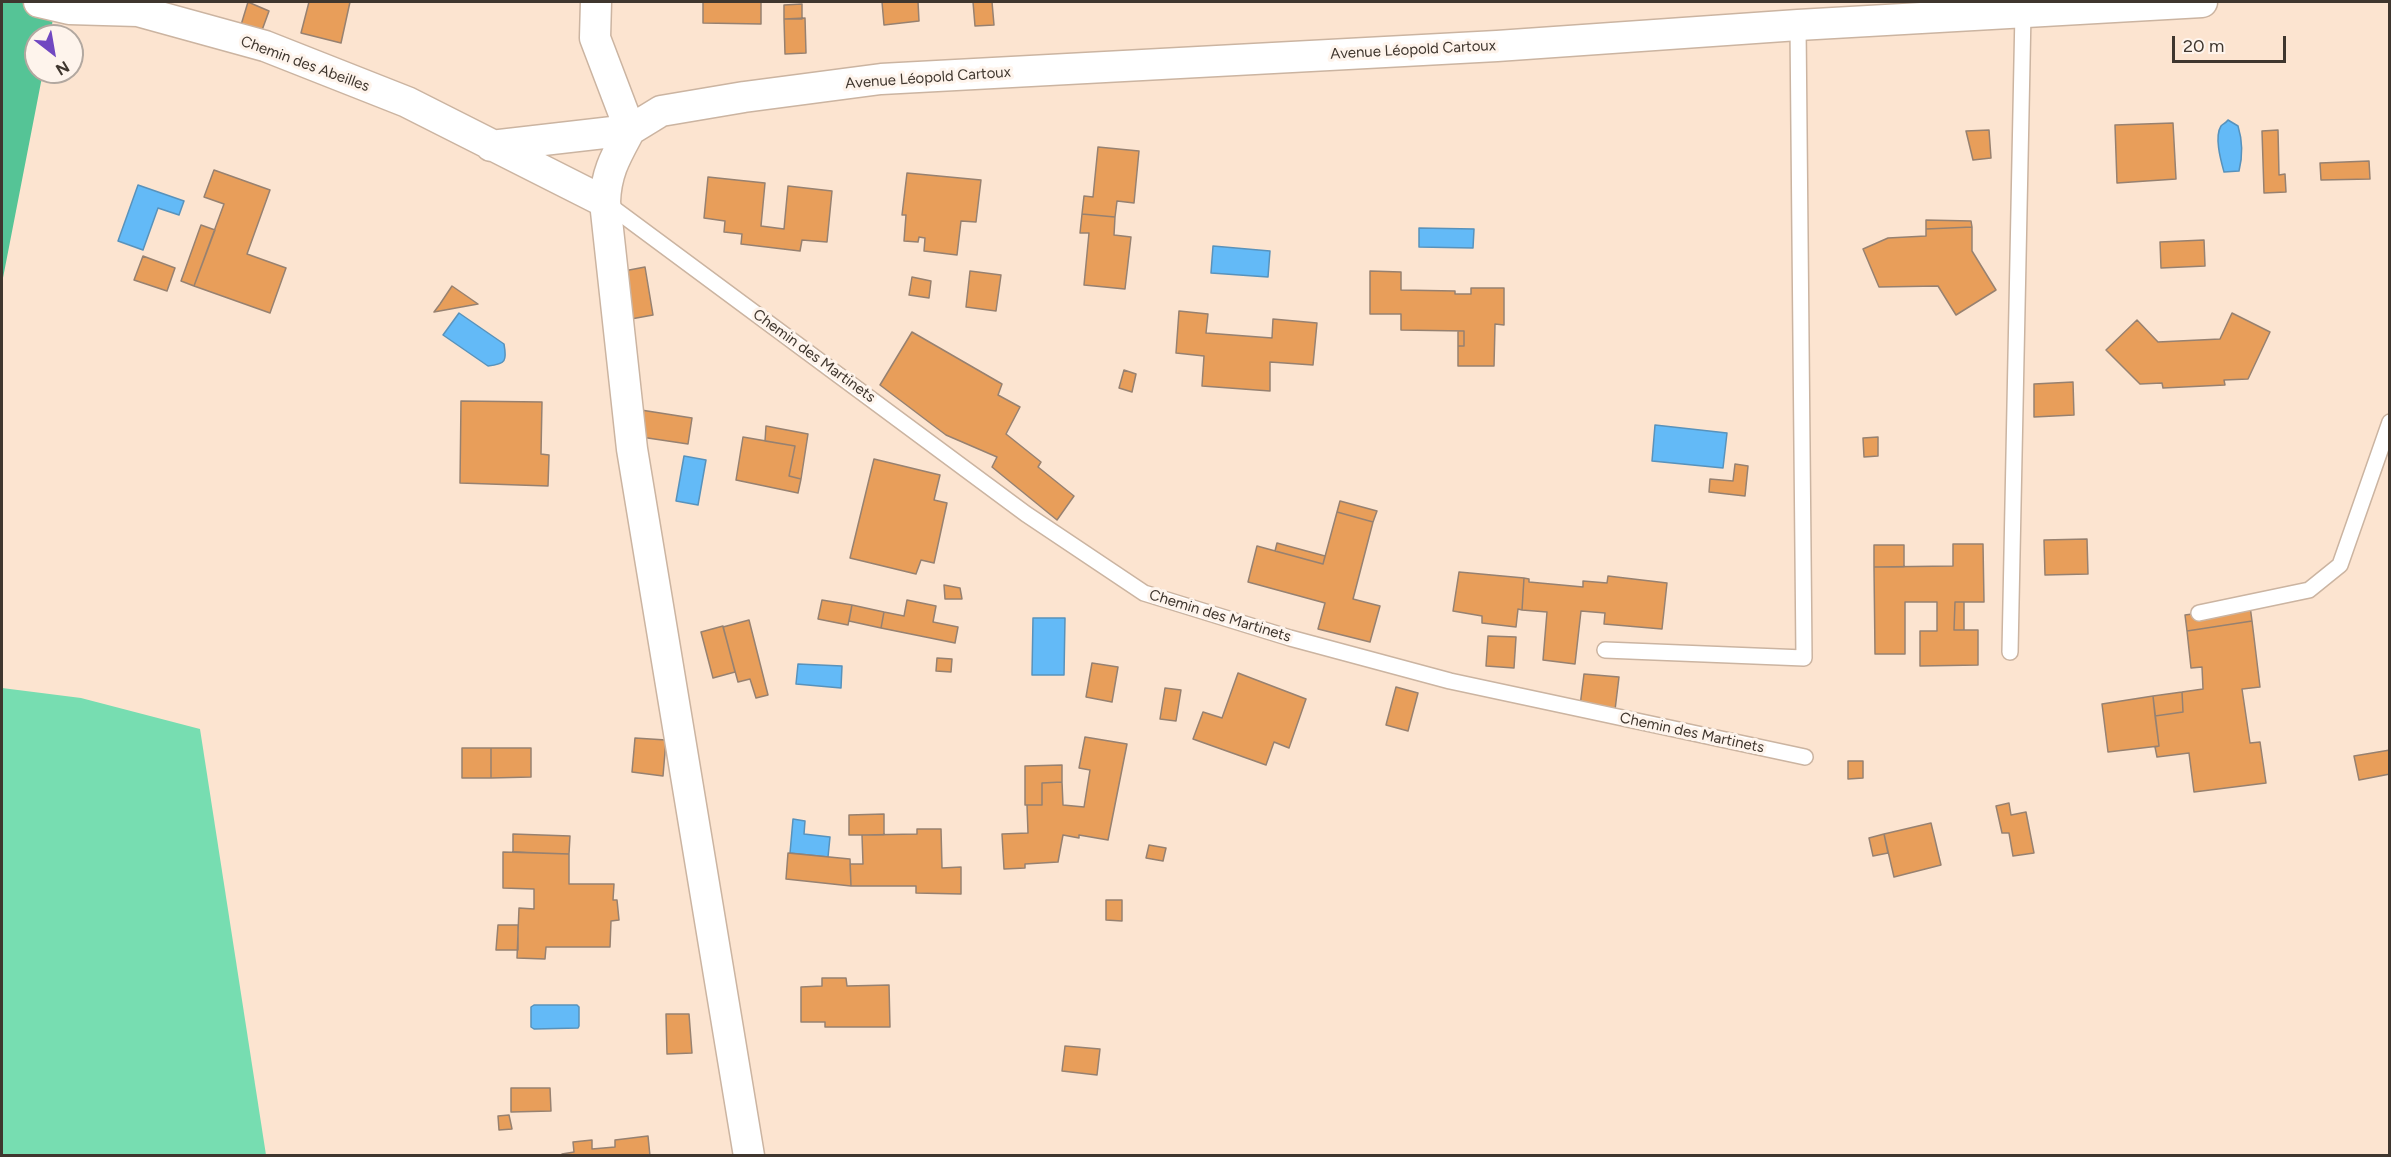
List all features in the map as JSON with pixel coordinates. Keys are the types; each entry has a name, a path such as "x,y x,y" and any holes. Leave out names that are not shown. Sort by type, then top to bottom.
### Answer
{"street":[{"name":"Chemin des Abeilles","path":"39,2 69,9 138,11 266,46 407,102 605,202"},
{"path":"596,2 594,38 630,130"},
{"name":"Avenue Léopold Cartoux","path":"630,130 661,111 744,96 881,79 1497,46 1798,25 2202,2"},
{"path":"491,146 630,130"},
{"path":"630,130 613,161 606,181 605,202 632,449 750,1155"}],"lane":[{"path":"2010,652 2023,12"},
{"path":"1605,650 1804,658 1798,25"},
{"name":"Chemin des Martinets","path":"605,202 1026,514 1144,593 1290,638 1450,681 1805,757"},
{"path":"2199,613 2309,590 2340,565 2390,423"}],"green space":[{"path":"2,2 56,2 52,24 24,24 24,84 41,84 2,283"},
{"path":"2,688 81,698 200,729 266,1155 2,1155"}],"water":[{"path":"2228,120 2238,126 2240,132 2242,148 2239,171 2224,172 2220,156 2219,131"},
{"path":"138,185 184,201 179,215 158,208 143,250 118,241"},
{"path":"1419,228 1474,229 1473,248 1419,247"},
{"path":"1213,246 1270,251 1268,277 1211,273"},
{"path":"459,313 504,344 505,358 502,363 488,366 443,335"},
{"path":"1655,425 1727,433 1723,468 1652,461"},
{"path":"684,456 706,460 698,505 676,501"},
{"path":"1033,618 1065,618 1064,675 1032,675"},
{"path":"798,664 842,666 841,688 796,684"},
{"path":"793,819 805,821 804,834 830,837 828,857 790,853"},
{"path":"534,1005 577,1005 579,1007 579,1026 578,1028 534,1029 531,1027 531,1007"}],"building":[{"path":"248,2 269,11 261,33 241,25"},
{"path":"309,2 350,2 341,43 301,33"},
{"path":"703,2 761,2 761,24 703,23"},
{"path":"882,2 918,2 919,21 884,25"},
{"path":"973,2 992,2 994,25 975,26"},
{"path":"802,4 802,19 784,19 784,5"},
{"path":"805,18 806,53 785,54 784,19"},
{"path":"2173,123 2176,179 2117,183 2115,125"},
{"path":"1989,130 1991,158 1973,160 1966,131"},
{"path":"2278,130 2279,175 2285,174 2286,192 2264,193 2262,131"},
{"path":"1098,147 1139,151 1134,203 1117,201 1115,217 1082,214 1084,196 1093,197"},
{"path":"2369,161 2370,179 2321,180 2320,163"},
{"path":"214,170 270,190 247,254 286,268 270,313 194,286 224,204 204,197"},
{"path":"907,173 981,180 976,222 961,221 957,255 924,251 925,238 919,237 918,242 904,241 906,215 902,215"},
{"path":"708,177 765,183 761,226 784,229 788,186 832,191 827,242 802,240 800,251 741,244 742,234 724,232 725,221 704,218"},
{"path":"1082,214 1115,217 1114,235 1131,237 1125,289 1084,285 1089,233 1080,233"},
{"path":"1926,220 1971,221 1972,227 1926,229"},
{"path":"201,225 215,230 194,286 181,281"},
{"path":"1972,227 1972,251 1996,290 1956,315 1938,286 1879,287 1863,249 1888,238 1926,236 1926,229"},
{"path":"2204,240 2205,266 2161,268 2160,242"},
{"path":"143,256 175,268 167,291 134,280"},
{"path":"645,267 653,315 631,319 624,271"},
{"path":"970,271 1001,275 996,311 966,307"},
{"path":"1370,271 1401,272 1401,290 1455,291 1455,294 1471,294 1471,288 1504,288 1504,325 1495,324 1494,366 1458,366 1458,346 1464,346 1464,331 1401,330 1401,314 1370,314"},
{"path":"912,277 931,281 929,298 909,295"},
{"path":"452,286 478,304 434,312"},
{"path":"1179,311 1208,314 1206,333 1272,338 1273,319 1317,323 1313,365 1270,362 1270,391 1202,386 1204,356 1176,353"},
{"path":"2232,313 2270,332 2248,379 2224,380 2225,385 2163,388 2162,383 2140,384 2106,350 2137,320 2158,342 2220,339"},
{"path":"1458,331 1464,331 1464,346 1458,346"},
{"path":"912,332 1002,384 998,395 1020,407 1006,434 1041,462 1038,467 1074,496 1057,520 992,467 997,457 946,435 880,385"},
{"path":"1124,370 1136,374 1132,392 1119,388"},
{"path":"2073,382 2074,415 2034,417 2034,384"},
{"path":"461,401 542,402 541,454 549,455 548,486 460,483"},
{"path":"641,410 692,418 688,444 641,437"},
{"path":"766,426 808,434 801,479 789,476 795,446 765,441"},
{"path":"743,437 795,446 789,476 801,479 798,493 736,480"},
{"path":"1878,437 1878,456 1864,457 1863,438"},
{"path":"874,459 940,475 934,500 947,503 934,563 921,560 916,574 850,558"},
{"path":"1735,464 1748,466 1745,496 1709,492 1710,479 1733,481"},
{"path":"1340,501 1377,511 1373,522 1337,512"},
{"path":"1337,512 1373,522 1353,599 1380,606 1370,642 1318,629 1325,603 1248,582 1257,546 1323,564"},
{"path":"2087,539 2088,574 2045,575 2044,540"},
{"path":"1277,543 1325,556 1323,564 1275,551"},
{"path":"1953,544 1983,544 1984,602 1955,602 1954,630 1978,630 1978,665 1920,666 1920,631 1937,631 1937,602 1905,602 1905,654 1875,654 1874,567 1953,566"},
{"path":"1874,545 1904,545 1904,567 1874,567"},
{"path":"1459,572 1524,578 1522,610 1518,609 1516,627 1482,623 1482,616 1453,611"},
{"path":"1608,576 1667,583 1662,629 1604,624 1605,613 1581,611 1575,664 1543,660 1547,612 1522,610 1524,578 1529,579 1529,582 1583,587 1583,581 1607,583"},
{"path":"944,585 960,588 962,599 945,599"},
{"path":"822,600 852,605 848,625 818,619"},
{"path":"907,600 936,606 933,622 958,627 955,643 881,628 884,612 904,616"},
{"path":"1955,602 1964,602 1964,630 1954,630"},
{"path":"852,605 884,612 881,628 849,621"},
{"path":"2250,606 2252,621 2187,631 2185,615"},
{"path":"749,620 768,695 756,698 750,679 738,682 723,627"},
{"path":"2252,621 2260,687 2242,689 2250,743 2260,742 2266,783 2194,792 2189,753 2157,757 2155,747 2159,746 2155,716 2183,712 2182,692 2203,689 2202,667 2191,668 2187,631"},
{"path":"723,626 735,672 713,678 701,632"},
{"path":"1488,636 1516,637 1514,668 1486,666"},
{"path":"937,658 952,659 951,672 936,671"},
{"path":"1092,663 1118,667 1112,702 1086,697"},
{"path":"1238,673 1306,699 1289,748 1274,742 1266,765 1193,739 1203,712 1222,718"},
{"path":"1584,674 1619,677 1615,710 1580,706"},
{"path":"1396,687 1418,693 1408,731 1386,725"},
{"path":"1165,688 1181,690 1176,721 1160,719"},
{"path":"2182,692 2183,712 2155,716 2153,696"},
{"path":"2153,696 2159,746 2108,752 2102,704"},
{"path":"1085,737 1127,744 1108,840 1063,835 1058,862 1025,864 1025,868 1004,869 1002,834 1028,833 1027,805 1042,805 1042,783 1062,782 1063,805 1084,807 1090,770 1079,768"},
{"path":"635,738 666,740 663,776 632,772"},
{"path":"462,748 491,748 491,778 462,778"},
{"path":"491,748 531,748 531,777 491,778"},
{"path":"2390,750 2390,774 2359,780 2354,756"},
{"path":"1848,761 1863,761 1863,778 1848,779"},
{"path":"1062,765 1062,782 1042,783 1042,805 1025,805 1025,766"},
{"path":"2009,803 2011,815 2026,812 2034,853 2013,856 2009,833 2002,833 1996,806"},
{"path":"884,814 884,835 849,835 849,815"},
{"path":"1931,823 1941,865 1894,877 1884,834"},
{"path":"917,829 941,829 942,868 961,867 961,894 916,893 916,886 851,886 850,864 863,864 862,835 917,834"},
{"path":"513,834 570,836 569,854 513,852"},
{"path":"1884,834 1888,853 1873,856 1869,838"},
{"path":"1149,845 1166,848 1163,861 1146,858"},
{"path":"503,852 569,854 569,884 614,884 613,900 617,900 619,920 611,921 610,947 546,947 545,959 517,958 519,908 534,909 534,889 503,888"},
{"path":"788,853 850,859 851,886 786,879"},
{"path":"1106,900 1122,900 1122,921 1106,920"},
{"path":"498,925 518,925 518,950 496,950"},
{"path":"822,978 846,978 847,986 889,985 890,1027 825,1027 825,1022 801,1022 801,987 822,986"},
{"path":"666,1014 689,1014 692,1053 667,1054"},
{"path":"1065,1046 1100,1049 1097,1075 1062,1071"},
{"path":"511,1088 550,1088 551,1111 511,1112"},
{"path":"509,1115 512,1129 499,1130 498,1116"},
{"path":"648,1136 650,1156 562,1156 562,1154 574,1152 573,1142 592,1140 592,1149 615,1147 615,1140"}]}
